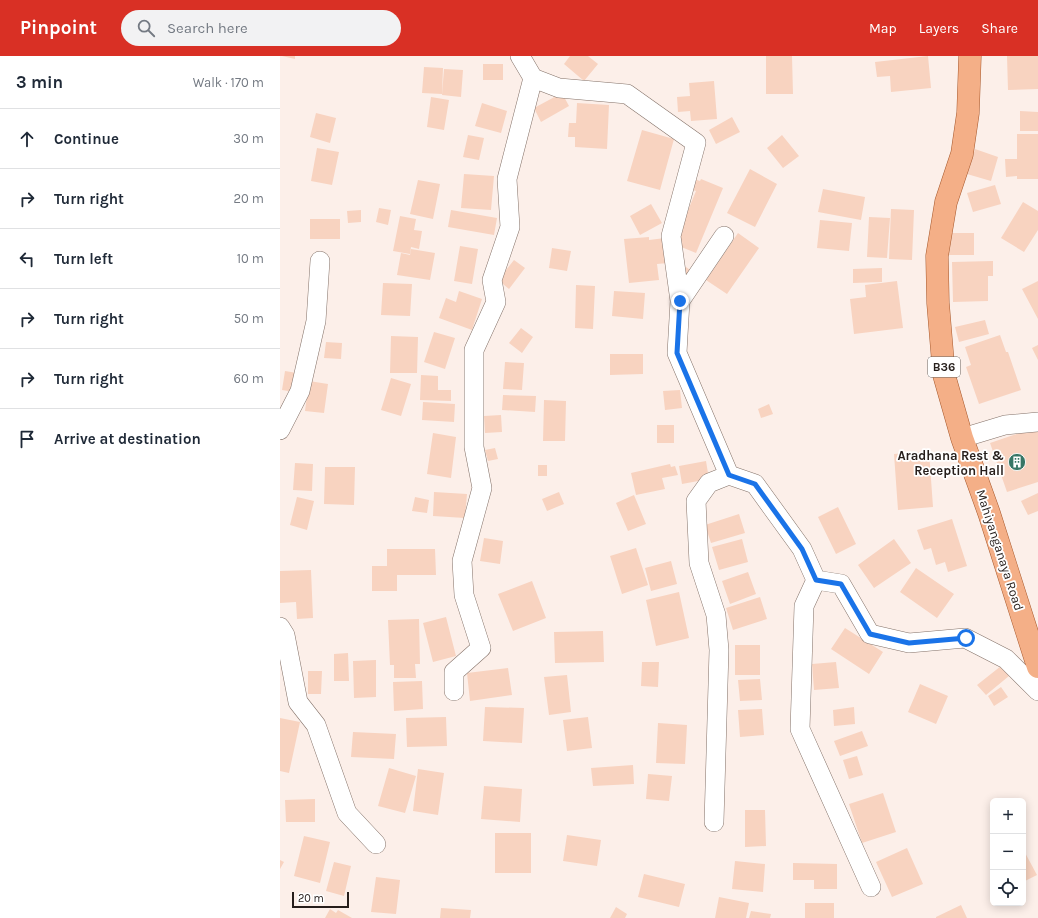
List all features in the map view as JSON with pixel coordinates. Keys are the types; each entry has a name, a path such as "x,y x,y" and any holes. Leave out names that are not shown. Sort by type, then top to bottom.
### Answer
{"main road":[{"name":"Mahiyanganaya Road","path":"970,56 968,113 962,154 946,202 938,256 938,302 944,375 962,438 989,513 1038,667"}],"street":[{"path":"520,56 533,78 559,88 628,94 696,143 671,236 680,301 677,353 729,475"},
{"path":"454,691 454,672 481,648 464,595 462,561 482,488 474,447 474,350 496,302 492,280 510,227 507,179 533,78"},
{"path":"680,301 724,236"},
{"path":"280,430 300,391 316,321 320,261"},
{"path":"962,438 1005,425 1038,422"},
{"path":"714,822 719,650 716,615 699,563 696,501 709,483 729,475 755,484 802,549 816,580 804,606 800,729 871,887"},
{"path":"816,580 841,584 870,634 909,643 966,638 1006,659 1038,691"},
{"path":"280,627 285,636 298,702 316,725 347,813 376,844"}],"building":[{"path":"282,56 295,56 295,59"},
{"path":"570,56 588,56 598,64 584,81 564,64"},
{"path":"766,56 792,56 793,94 766,94"},
{"path":"928,56 931,88 891,92 890,76 877,77 875,62"},
{"path":"1007,56 1038,56 1038,89 1008,90"},
{"path":"483,64 503,64 503,80 483,80"},
{"path":"424,67 443,68 442,94 422,93"},
{"path":"444,69 463,70 461,97 442,95"},
{"path":"714,81 717,119 691,121 690,111 678,112 677,97 690,96 689,83"},
{"path":"562,93 569,106 541,122 534,108"},
{"path":"431,97 449,100 444,130 427,127"},
{"path":"482,103 507,111 501,133 475,126"},
{"path":"577,103 609,105 607,149 575,147 575,137 568,137 569,123 576,123"},
{"path":"1020,111 1038,112 1038,131 1020,131"},
{"path":"316,113 336,118 330,143 310,137"},
{"path":"732,117 740,132 716,144 709,130"},
{"path":"642,130 674,139 660,190 627,181"},
{"path":"1017,134 1038,134 1038,179 1017,179 1017,176 1006,177 1005,159 1017,159"},
{"path":"468,135 484,138 479,160 463,157"},
{"path":"782,135 799,156 783,168 767,148"},
{"path":"317,148 339,152 332,185 311,181"},
{"path":"975,149 998,157 991,181 967,174"},
{"path":"750,169 777,184 755,227 727,213"},
{"path":"464,174 494,176 491,210 461,208"},
{"path":"694,179 700,181 701,179 723,188 696,253 674,244 696,191 690,189"},
{"path":"418,180 440,184 433,219 410,214"},
{"path":"995,185 1001,204 973,212 967,193"},
{"path":"823,189 865,197 861,220 818,212"},
{"path":"1023,202 1038,211 1038,230 1024,252 1001,238"},
{"path":"651,204 662,223 640,235 630,216"},
{"path":"379,208 391,210 388,225 376,222"},
{"path":"891,209 914,210 912,260 889,259"},
{"path":"361,210 361,222 348,223 347,211"},
{"path":"451,210 497,218 494,235 448,227"},
{"path":"400,216 416,219 414,230 422,231 419,249 411,247 410,254 393,251"},
{"path":"869,217 890,218 887,258 867,257"},
{"path":"310,219 340,219 340,239 310,239"},
{"path":"820,220 852,223 849,251 817,248"},
{"path":"738,233 759,248 727,294 706,280"},
{"path":"949,233 974,233 974,255 949,255"},
{"path":"649,237 649,240 665,238 668,263 657,264 659,280 629,283 624,239"},
{"path":"460,246 478,249 472,284 454,281"},
{"path":"552,248 571,251 567,271 549,268"},
{"path":"411,249 435,253 430,280 397,275 401,253 410,255"},
{"path":"514,260 525,268 509,289 498,280"},
{"path":"993,261 993,276 988,276 988,301 953,302 952,262"},
{"path":"686,267 693,272 687,280 680,276"},
{"path":"882,268 882,282 853,283 853,269"},
{"path":"897,281 903,328 854,334 850,299 866,297 865,285"},
{"path":"1038,281 1038,319 1022,289"},
{"path":"383,283 412,284 410,316 381,315"},
{"path":"576,285 595,286 593,329 575,328"},
{"path":"459,291 482,299 472,330 439,318 446,298 456,302"},
{"path":"614,291 645,293 643,319 612,316"},
{"path":"985,320 989,334 959,342 955,327"},
{"path":"521,328 533,337 522,353 509,343"},
{"path":"434,332 455,338 445,369 424,362"},
{"path":"1000,335 1006,352 1008,352 1021,390 979,404 966,367 971,365 965,347"},
{"path":"391,336 418,337 417,373 390,373"},
{"path":"326,342 342,343 341,359 324,358"},
{"path":"1038,345 1038,360 1032,348"},
{"path":"610,354 643,354 643,374 610,375"},
{"path":"505,362 524,363 522,390 503,389"},
{"path":"285,371 297,373 294,392 282,390"},
{"path":"421,375 438,376 438,390 451,390 451,401 420,400"},
{"path":"391,378 411,384 401,416 381,410"},
{"path":"309,381 328,384 324,413 305,411"},
{"path":"680,390 682,408 665,410 663,391"},
{"path":"503,395 536,396 535,412 502,410"},
{"path":"544,400 566,401 565,441 543,441"},
{"path":"423,402 455,404 454,422 422,420"},
{"path":"769,404 773,414 761,418 758,409"},
{"path":"501,415 502,432 485,433 484,416"},
{"path":"657,425 674,425 674,443 657,443"},
{"name":"Aradhana Rest & Reception Hall","path":"1037,427 1038,482 1007,492 990,443"},
{"path":"433,433 456,437 451,478 427,474"},
{"path":"495,448 498,459 488,461 485,450"},
{"path":"929,451 933,507 898,510 894,454"},
{"path":"706,461 709,479 682,484 679,466"},
{"path":"295,463 313,464 312,491 293,490"},
{"path":"670,464 671,467 675,466 678,475 662,478 665,489 636,495 631,473"},
{"path":"538,465 547,465 547,476 538,476"},
{"path":"325,467 355,467 354,505 324,504"},
{"path":"434,492 467,494 465,518 433,516"},
{"path":"559,492 564,504 547,511 542,499"},
{"path":"1038,493 1038,511 1028,515 1021,501"},
{"path":"634,495 646,524 628,531 616,503"},
{"path":"297,497 314,501 307,530 290,525"},
{"path":"415,497 429,500 427,513 412,511"},
{"path":"838,507 856,544 836,554 818,517"},
{"path":"739,514 745,533 711,543 705,525"},
{"path":"952,519 967,566 948,572 945,562 936,565 931,548 924,550 917,530"},
{"path":"484,538 503,541 500,564 480,561"},
{"path":"742,539 748,562 719,570 712,547"},
{"path":"894,539 911,563 874,588 858,565"},
{"path":"636,548 648,585 622,594 610,556"},
{"path":"387,549 435,549 436,575 397,575 397,591 372,591 372,566 387,566"},
{"path":"671,561 677,584 651,591 645,568"},
{"path":"916,568 954,594 937,618 900,592"},
{"path":"311,570 313,618 297,619 296,602 280,603 280,571"},
{"path":"748,572 756,594 730,604 722,581"},
{"path":"532,581 546,618 513,631 498,594"},
{"path":"679,592 689,638 656,646 646,600"},
{"path":"760,597 767,619 733,630 726,608"},
{"path":"446,617 456,656 433,662 423,623"},
{"path":"419,619 420,664 415,664 416,678 394,678 394,665 390,665 388,620"},
{"path":"845,628 883,652 869,674 831,649"},
{"path":"603,631 604,662 555,663 554,632"},
{"path":"735,645 760,645 760,675 735,675"},
{"path":"348,653 349,681 334,681 334,654"},
{"path":"376,660 376,697 354,698 353,661"},
{"path":"642,662 659,662 658,687 641,686"},
{"path":"836,662 839,688 814,690 812,664"},
{"path":"1001,666 1009,676 986,695 977,685"},
{"path":"508,668 512,695 470,701 467,673"},
{"path":"308,671 322,671 321,694 308,694"},
{"path":"567,675 571,712 549,715 544,677"},
{"path":"760,679 762,700 740,701 738,680"},
{"path":"422,681 423,709 394,711 393,682"},
{"path":"920,684 948,696 936,724 908,712"},
{"path":"1001,687 1008,697 994,706 988,696"},
{"path":"485,707 524,708 522,743 483,741"},
{"path":"854,707 855,724 834,726 833,710"},
{"path":"762,709 764,735 740,737 738,710"},
{"path":"446,717 447,746 407,747 406,718"},
{"path":"588,717 592,748 567,751 563,720"},
{"path":"280,718 300,722 289,773 280,771"},
{"path":"658,723 687,725 685,764 656,763"},
{"path":"862,731 868,746 840,756 834,741"},
{"path":"353,732 396,734 394,759 351,757"},
{"path":"857,756 863,775 849,779 843,760"},
{"path":"633,765 634,784 593,786 591,768"},
{"path":"389,768 416,776 405,813 378,806"},
{"path":"418,769 444,773 438,815 413,811"},
{"path":"648,774 672,776 669,801 646,799"},
{"path":"484,786 522,789 520,822 481,819"},
{"path":"883,793 896,832 862,843 849,804"},
{"path":"315,799 315,822 286,822 285,800"},
{"path":"745,810 765,810 766,846 745,847"},
{"path":"495,833 531,833 531,873 495,873"},
{"path":"567,835 601,840 597,866 563,861"},
{"path":"304,836 330,842 320,883 294,876"},
{"path":"907,848 923,884 892,897 876,862"},
{"path":"1026,855 1037,875 1026,880"},
{"path":"280,860 284,862 280,869"},
{"path":"735,861 765,864 763,892 732,889"},
{"path":"334,862 351,866 344,896 326,891"},
{"path":"793,863 837,864 837,889 814,889 814,880 793,880"},
{"path":"644,874 685,884 679,907 638,897"},
{"path":"376,877 400,880 396,914 371,912"},
{"path":"719,897 749,903 746,918 715,918"},
{"path":"805,903 834,903 834,918 805,918"},
{"path":"961,905 967,918 936,918 936,917"},
{"path":"616,907 627,914 625,918 610,918"},
{"path":"441,908 471,910 470,918 440,918"},
{"path":"330,909 336,913 338,910 352,918 325,918"},
{"path":"751,911 771,914 770,918 749,918"}],"place":[{"name":"Aradhana Rest & Reception Hall","path":"1017,462"}],"route":[{"path":"680,301 677,353 716,448 729,475 755,484 802,549 816,580 841,584 870,634 909,643 966,638"}]}
